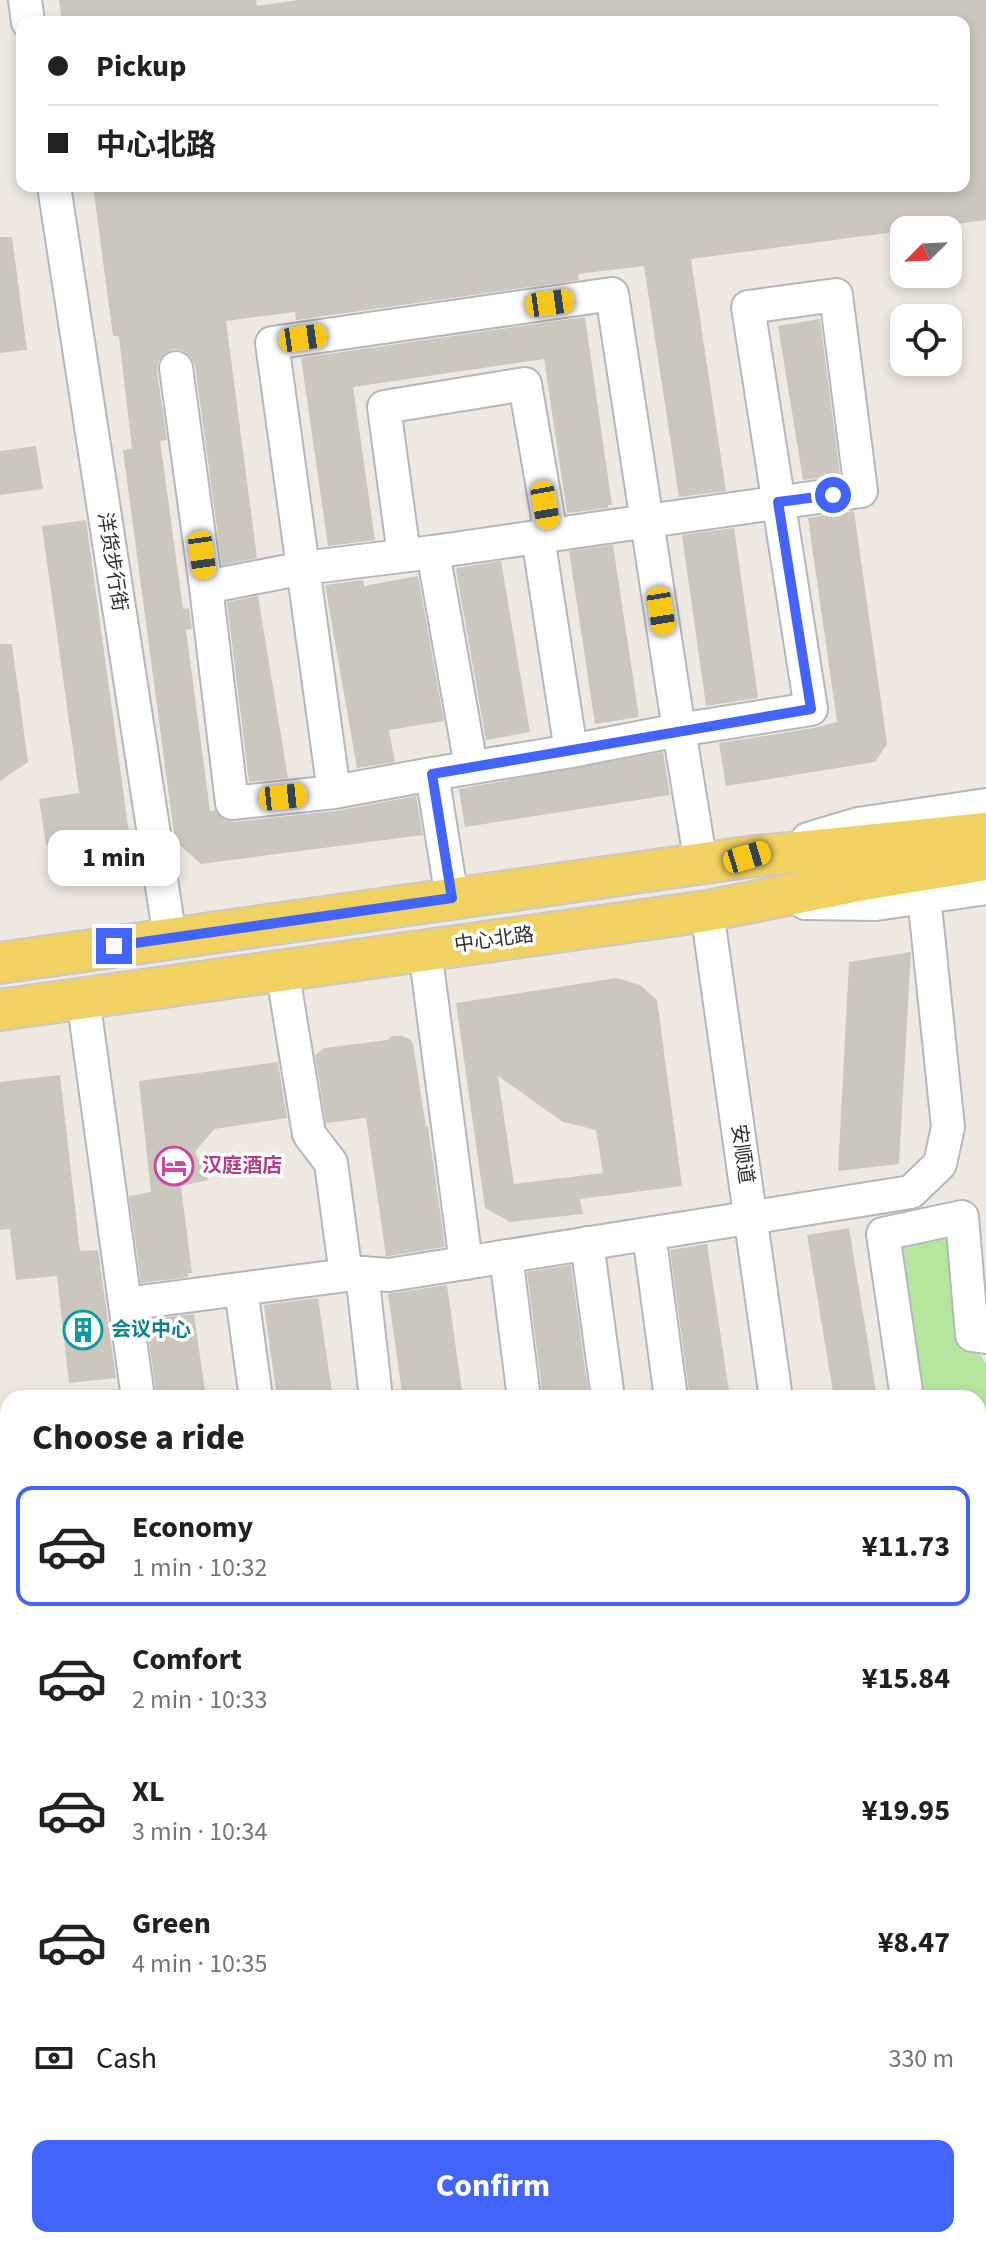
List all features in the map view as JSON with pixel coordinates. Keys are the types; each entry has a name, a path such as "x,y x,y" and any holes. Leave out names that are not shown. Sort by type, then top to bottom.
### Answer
{"main road":[{"path":"0,963 747,857 986,833"},
{"name":"中心北路","path":"0,1010 707,911 986,860"}],"street":[{"name":"洋货步行街","path":"55,192 170,938"},
{"path":"334,792 272,343 612,294 701,864"},
{"path":"176,368 232,803 334,792 811,709 778,502 748,307 836,295 861,491 778,502 647,522 304,568 206,587"},
{"path":"471,766 384,407 525,384 571,751"},
{"path":"432,774 452,898"},
{"path":"747,857 858,824 986,805"},
{"path":"754,901 876,904 986,888"},
{"path":"125,1304 354,1274 389,1275 911,1192 940,1164 948,1127 924,896"},
{"name":"安顺道","path":"707,911 775,1390"},
{"path":"425,950 466,1263"},
{"path":"282,969 309,1134 331,1163 375,1390"},
{"path":"83,998 137,1390"},
{"path":"906,1390 883,1234 962,1217 972,1335 986,1337"},
{"path":"649,1234 670,1390"},
{"path":"587,1243 607,1390"},
{"path":"506,1256 523,1390"},
{"path":"241,1289 255,1390"}],"green space":[{"path":"957,1232 972,1344 986,1363 986,1390 914,1390 887,1242"}],"building":[{"path":"59,0 256,0 257,6 298,0 986,0 986,220 962,223 962,216 890,216 890,233 691,259 726,491 679,497 644,266 578,274 579,280 296,320 295,312 226,321 257,558 222,565 195,365 182,350 173,349 164,354 158,362 157,371 167,440 160,441 183,609 189,608 192,629 186,630 210,811 215,810 224,820 234,822 336,811 416,796 423,835 201,864 175,841 123,450 132,449 119,336 113,336 94,192 970,192 970,16 61,16"},
{"path":"0,237 12,237 27,350 0,353"},
{"path":"585,317 612,505 567,513 544,359 353,387 375,540 328,546 301,358"},
{"path":"820,319 840,475 803,480 778,326"},
{"path":"36,446 43,489 0,495 0,451"},
{"path":"854,511 887,744 875,762 726,786 719,743 837,722 808,518"},
{"path":"86,520 129,833 46,845 39,799 79,793 42,526"},
{"path":"734,528 758,698 706,706 682,535"},
{"path":"613,545 639,717 595,724 569,551"},
{"path":"501,561 530,732 486,740 456,570"},
{"path":"418,576 444,721 389,730 395,762 357,768 325,585 363,580 364,586"},
{"path":"258,596 288,778 249,782 227,602"},
{"path":"0,644 12,644 28,762 0,781"},
{"path":"663,752 670,795 465,827 459,789"},
{"path":"911,952 899,1164 838,1171 849,962"},
{"path":"616,978 640,985 657,1000 682,1186 580,1199 583,1214 510,1222 485,1208 456,1003","holes":["498,1076 563,1122 596,1130 603,1173 514,1184"]},
{"path":"392,1036 410,1039 413,1044 445,1247 386,1256 366,1118 326,1123 315,1055 324,1048 387,1040"},
{"path":"278,1062 287,1118 214,1129 195,1152 208,1180 181,1186 192,1273 188,1273 188,1277 141,1283 129,1196 151,1192 139,1081"},
{"path":"60,1075 80,1251 98,1250 116,1378 69,1383 57,1276 16,1280 10,1229 0,1230 0,1082"},
{"path":"849,1228 876,1390 833,1390 807,1235"},
{"path":"707,1244 729,1390 689,1390 670,1250"},
{"path":"571,1265 588,1390 542,1390 527,1272"},
{"path":"447,1285 462,1390 402,1390 388,1294"},
{"path":"318,1298 332,1390 276,1390 264,1305"},
{"path":"194,1314 205,1390 156,1390 146,1320"}],"place":[{"name":"汉庭酒店","path":"174,1166"},
{"name":"会议中心","path":"83,1330"}],"route":[{"path":"114,946 452,898 432,774 811,709 778,502 833,495"}]}
